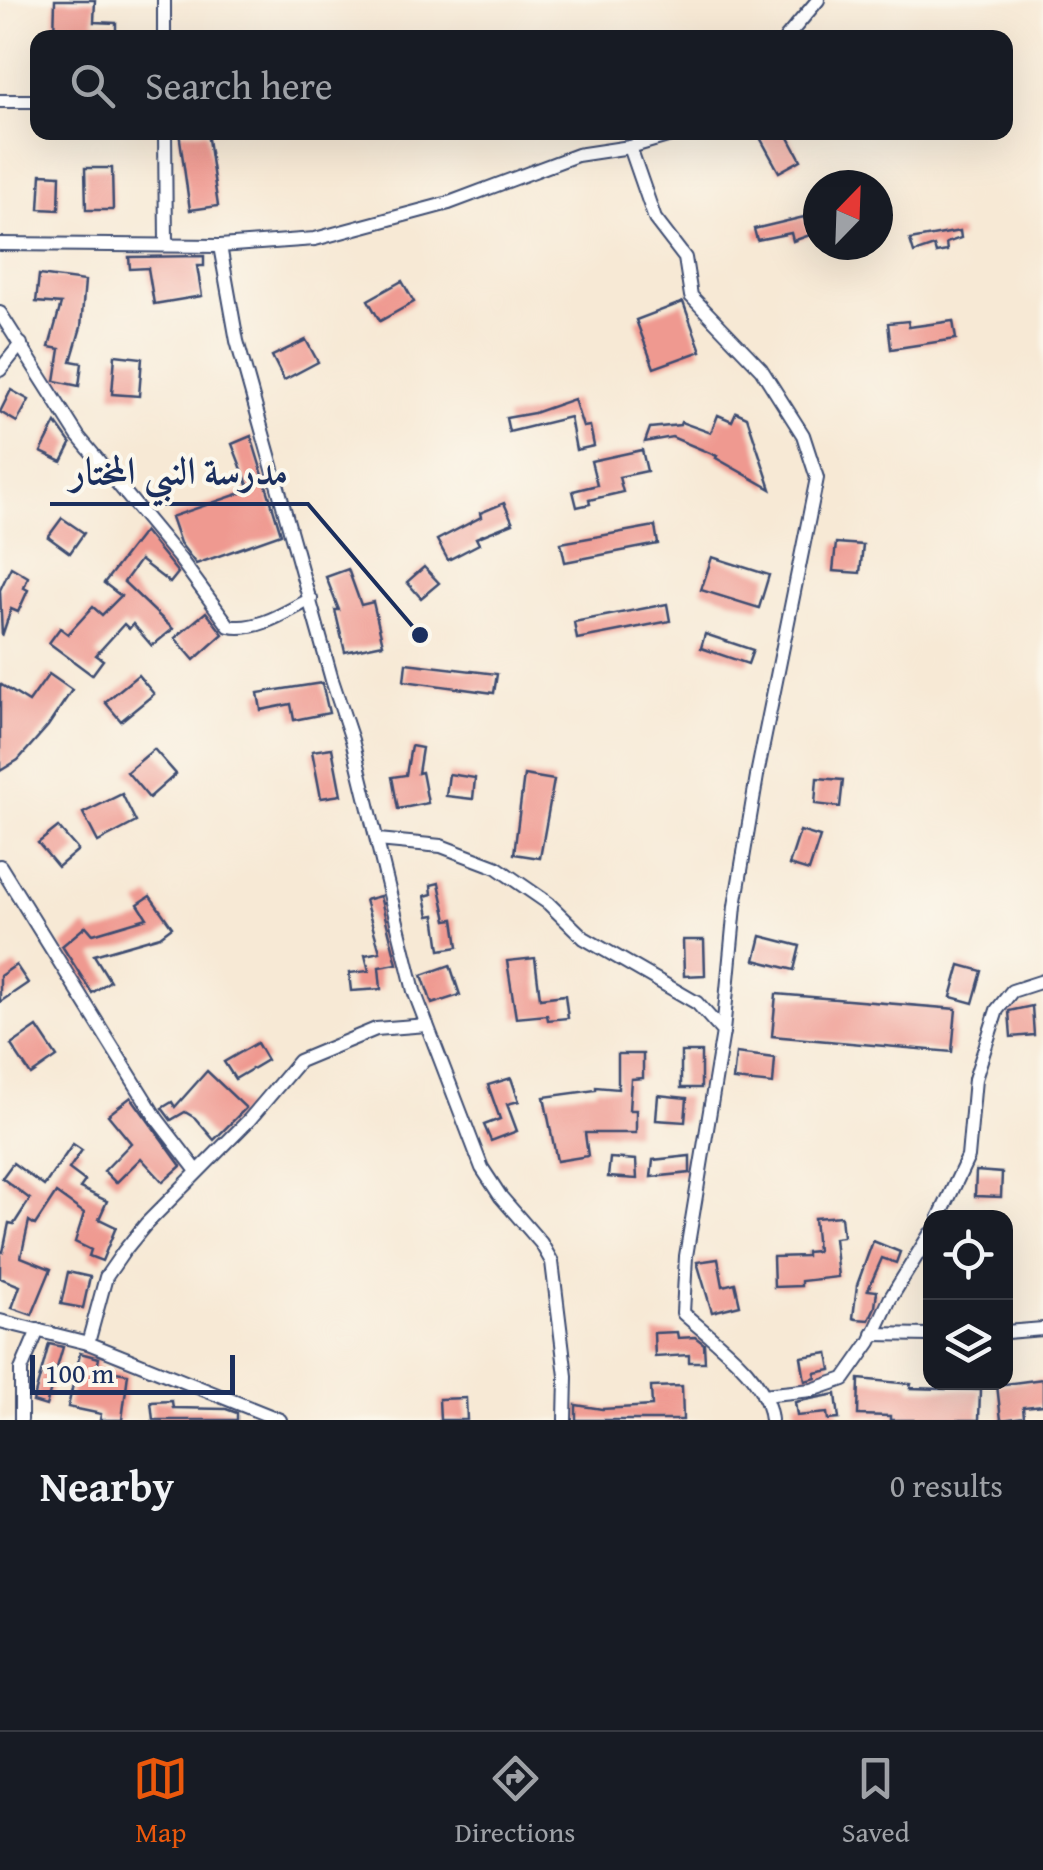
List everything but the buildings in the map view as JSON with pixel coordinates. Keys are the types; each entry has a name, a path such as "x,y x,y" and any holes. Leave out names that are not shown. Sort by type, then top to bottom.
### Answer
{"street":[{"path":"164,0 164,30"},
{"path":"793,30 818,0"},
{"path":"0,100 30,101"},
{"path":"165,140 166,244"},
{"path":"0,244 220,246 315,238 449,203 578,155 654,140"},
{"path":"630,147 655,218 686,258 691,296 761,370 803,436 817,478 758,770 735,906 722,1032 686,1256 683,1313 756,1381 770,1406 770,1420"},
{"path":"220,246 237,341 378,840 414,990 482,1168 552,1262 566,1376 564,1420"},
{"path":"0,313 78,436 230,626 242,628 272,618 311,599"},
{"path":"0,370 21,344"},
{"path":"378,840 441,846 496,866 548,903 584,938 697,1003 722,1032"},
{"path":"0,866 157,1119 197,1171"},
{"path":"942,1210 968,1157 975,1079 998,1010 1012,991 1043,981"},
{"path":"88,1343 106,1277 146,1224 249,1120 299,1061 376,1028 427,1024"},
{"path":"763,1395 812,1390 844,1379 923,1245"},
{"path":"0,1321 88,1343 280,1420"},
{"path":"1013,1331 1043,1328"},
{"path":"21,1420 21,1370 38,1330"},
{"path":"873,1334 923,1334"}],"place":[{"name":"مدرسة النبي المختار","path":"420,635"}]}
